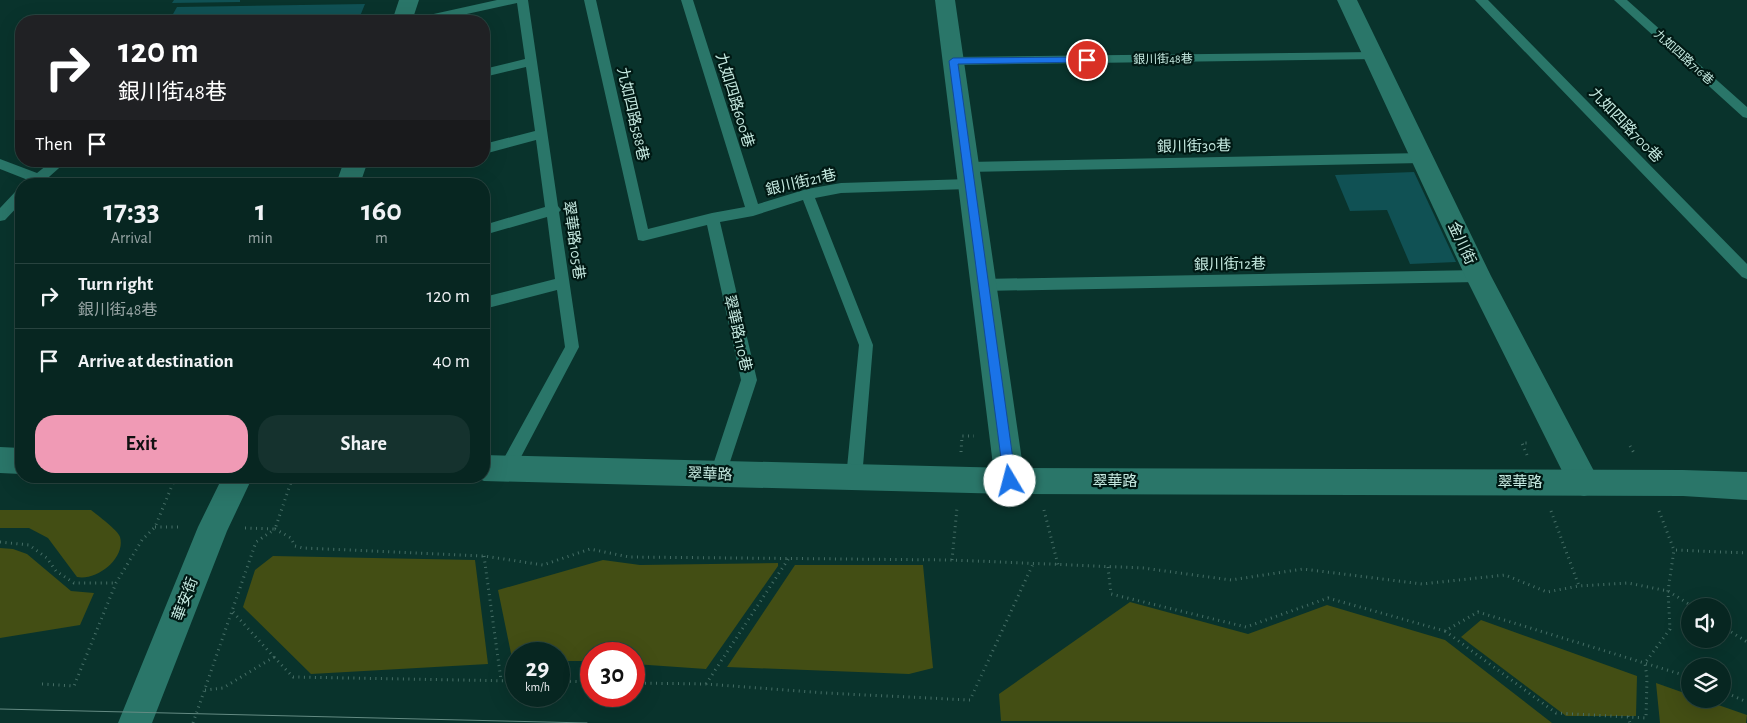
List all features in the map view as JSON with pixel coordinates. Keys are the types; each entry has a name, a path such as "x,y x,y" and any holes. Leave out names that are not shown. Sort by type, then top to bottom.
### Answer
{"street":[{"path":"404,15 409,0"},
{"path":"945,0 1010,481"},
{"name":"金川街","path":"1347,0 1478,276 1584,483"},
{"path":"0,460 15,461"},
{"name":"翠華路","path":"495,469 1010,481 1540,482 1683,483 1747,486"},
{"name":"華安街","path":"135,723 213,527 235,483"}],"lane":[{"path":"447,15 513,0"},
{"name":"翠華路105巷","path":"495,469 572,347 554,210 522,0"},
{"name":"九如四路588巷","path":"590,0 643,236"},
{"name":"九如四路600巷","path":"687,0 753,211"},
{"name":"九如四路700巷","path":"1481,0 1747,273"},
{"name":"九如四路716巷","path":"1620,0 1747,114"},
{"name":"銀川街48巷","path":"953,61 1374,56"},
{"path":"490,72 531,62"},
{"path":"490,147 542,134"},
{"name":"銀川街30巷","path":"968,176 1422,158"},
{"path":"0,164 29,178"},
{"path":"39,178 53,167"},
{"name":"銀川街21巷","path":"643,236 712,218 753,211 808,194 841,188 968,176"},
{"path":"808,194 866,345 854,478"},
{"path":"0,216 15,201"},
{"path":"490,228 554,210"},
{"name":"翠華路110巷","path":"712,218 749,380 718,474"},
{"name":"銀川街12巷","path":"983,285 1478,276"},
{"path":"490,301 564,282"}],"path":[{"path":"1522,443 1540,482 1579,586"},
{"path":"42,684 74,686 116,583 142,540 155,527 173,483"},
{"path":"193,723 256,542 275,529 291,483"},
{"path":"275,529 291,538 295,546 303,548 484,556 543,565 590,549 628,557 952,560 1143,568 1231,580 1304,569 1422,584 1505,576 1548,592 1579,586 1628,583 1668,591 1681,599"},
{"path":"0,542 29,545 47,558 56,571 74,583 116,583"},
{"path":"1108,567 1111,594 1246,627 1328,598 1444,631 1556,713 1646,718 1647,678 1645,664 1670,629 1668,591 1674,550 1747,553"},
{"path":"484,556 501,680"},
{"path":"706,684 790,558"},
{"path":"645,683 706,684 825,693 970,700 1034,563"},
{"path":"233,612 293,677 505,680"},
{"path":"1444,631 1478,612 1681,674"},
{"path":"1731,632 1747,642"},
{"path":"205,690 223,688 274,658"},
{"path":"1731,695 1747,702"},
{"path":"1628,716 1630,723"}],"green space":[{"path":"0,510 91,510 112,527 120,537 119,553 101,572 85,577 77,577 48,538 29,528 0,528"},
{"path":"0,548 13,549 27,554 71,591 94,593 80,625 0,638"},
{"path":"273,556 475,560 488,664 311,674 243,607 255,570"},
{"path":"603,560 640,565 778,563 778,566 706,669 645,665 645,642 580,642 580,661 570,661 570,642 509,642 498,590"},
{"path":"795,565 923,565 933,668 909,674 727,667"},
{"path":"1130,602 1248,634 1327,605 1445,640 1552,723 1001,721 999,694"},
{"path":"1481,620 1637,676 1636,716 1566,716 1461,637"},
{"path":"1656,683 1681,692 1681,708 1727,708 1747,715 1746,723 1660,723"}],"building":[{"path":"174,0 240,0 240,2 172,3"},
{"path":"365,4 360,15 172,15 177,7"},
{"path":"1414,172 1456,262 1410,264 1387,210 1350,211 1335,175"}],"tram line":[{"path":"0,709 587,723"}],"route":[{"path":"1010,481 953,61 1087,60"}]}
